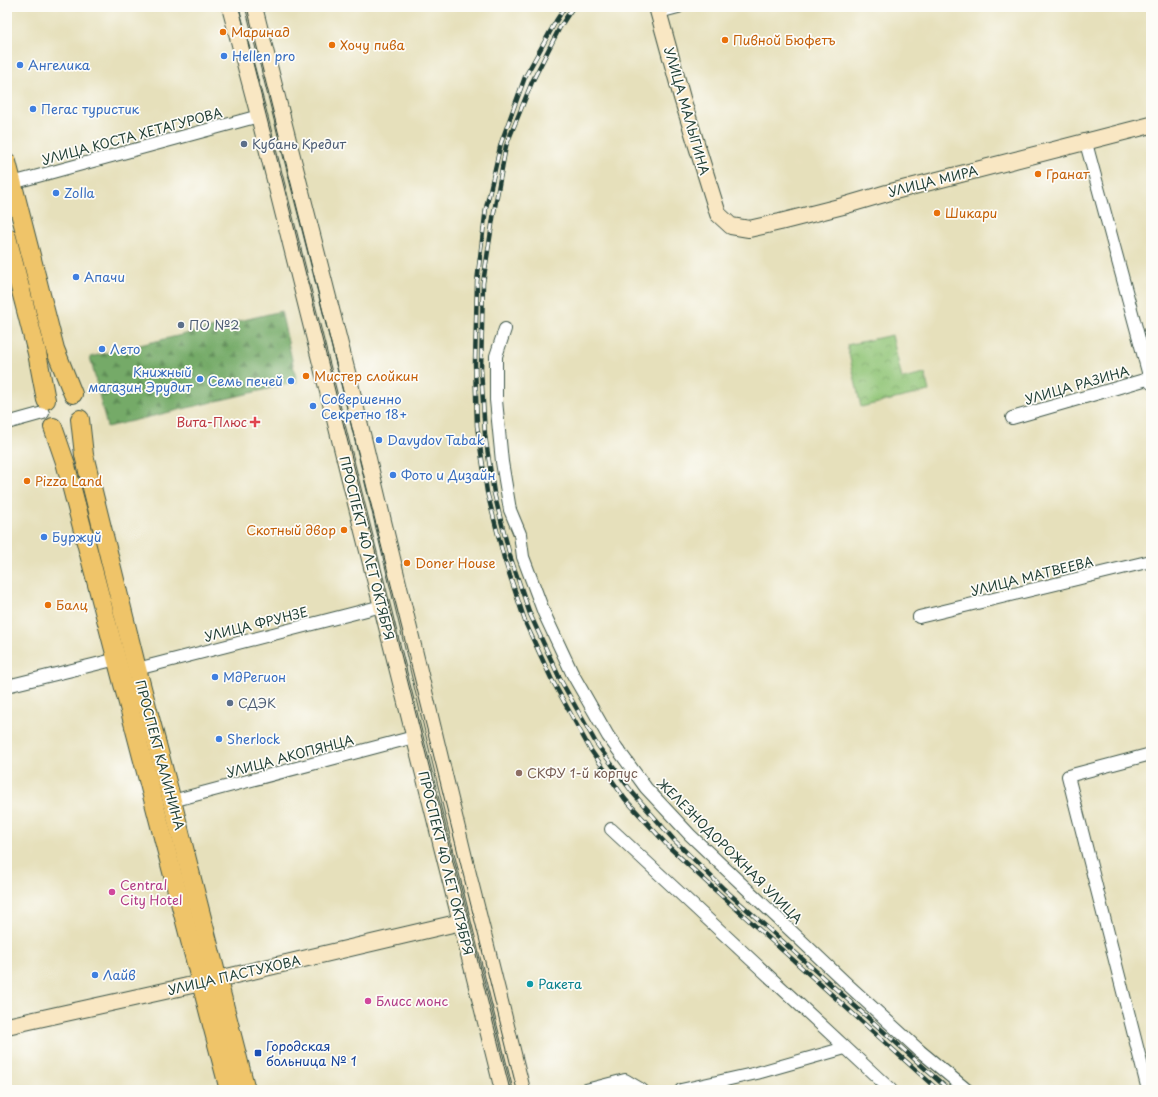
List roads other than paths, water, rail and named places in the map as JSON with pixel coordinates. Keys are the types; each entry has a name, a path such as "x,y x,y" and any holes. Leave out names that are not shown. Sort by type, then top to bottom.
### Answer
{"main road":[{"name":"ПРОСПЕКТ КАЛИНИНА","path":"7,162 54,349 73,394 81,403 82,411 80,419 84,456 137,669 246,1090"},
{"name":"ПРОСПЕКТ КАЛИНИНА","path":"7,237 36,352 47,413 65,462 229,1090"},
{"path":"73,394 67,391 61,391 50,395 47,413 59,429 71,428 80,419"}],"street":[{"name":"ПРОСПЕКТ 40 ЛЕТ ОКТЯБРЯ","path":"230,7 259,116 503,1090"},
{"name":"ПРОСПЕКТ 40 ЛЕТ ОКТЯБРЯ","path":"254,7 350,384 466,866 522,1090"},
{"path":"658,10 678,7"},
{"name":"УЛИЦА МАЛЫГИНА","path":"658,10 682,98 718,214"},
{"name":"УЛИЦА КОСТА ХЕТАГУРОВА","path":"12,182 259,116"},
{"name":"УЛИЦА МИРА","path":"718,214 731,226 749,229 843,206 886,193 1086,143 1151,125"},
{"path":"1086,143 1151,380"},
{"name":"ЖЕЛЕЗНОДОРОЖНАЯ УЛИЦА","path":"505,329 496,356 496,400 502,462 510,510 520,534 523,557 544,612 572,673 608,736 646,788 690,835 920,1051 967,1090"},
{"name":"УЛИЦА РАЗИНА","path":"1012,418 1151,380"},
{"path":"7,423 47,413"},
{"name":"УЛИЦА МАТВЕЕВА","path":"919,617 1151,561"},
{"name":"УЛИЦА ФРУНЗЕ","path":"137,669 382,606"},
{"path":"7,686 117,659"},
{"name":"УЛИЦА АКОПЯНЦА","path":"172,801 414,737"},
{"path":"1148,1090 1068,776 1151,754"},
{"path":"611,829 891,1090"},
{"name":"УЛИЦА ПАСТУХОВА","path":"7,1026 201,983 460,922"},
{"path":"681,1090 757,1073 845,1048"},
{"path":"586,1090 625,1080 642,1090"}],"tram line":[{"path":"239,7 510,1090"},
{"path":"247,7 517,1090"}],"railway":[{"path":"565,7 525,77 501,143 486,208 477,282 475,363 477,426 487,492 504,558 526,624 551,678 590,749 625,799 668,846 713,888 938,1090"},
{"path":"573,7 560,27 532,82 506,146 483,283 481,369 485,435 494,493 510,556 530,614 560,679 596,743 632,792 675,841 724,889 949,1090"}],"place":[{"name":"Маринад","path":"223,32"},
{"name":"Пивной Бюфетъ","path":"725,40"},
{"name":"Хочу пива","path":"332,45"},
{"name":"Hellen pro","path":"224,56"},
{"name":"Ангелика","path":"20,65"},
{"name":"Пегас туристик","path":"33,109"},
{"name":"Кубань Кредит","path":"244,144"},
{"name":"Гранат","path":"1038,174"},
{"name":"Zolla","path":"56,193"},
{"name":"Шикари","path":"937,213"},
{"name":"Апачи","path":"76,277"},
{"name":"ПО №2","path":"181,325"},
{"name":"Лето","path":"102,349"},
{"name":"Мистер слойкин","path":"306,376"},
{"name":"Книжный магазин Эрудит","path":"200,379"},
{"name":"Семь печей","path":"291,381"},
{"name":"Совершенно Секретно 18+","path":"313,406"},
{"name":"Вита-Плюс","path":"255,422"},
{"name":"Davydov Tabak","path":"379,440"},
{"name":"Фото и Дизайн","path":"393,475"},
{"name":"Pizza Land","path":"27,481"},
{"name":"Скотный двор","path":"344,530"},
{"name":"Буржуй","path":"44,537"},
{"name":"Doner House","path":"407,563"},
{"name":"Балц","path":"48,605"},
{"name":"МдРегион","path":"215,677"},
{"name":"СДЭК","path":"230,703"},
{"name":"Sherlock","path":"219,739"},
{"name":"СКФУ 1-й корпус","path":"519,773"},
{"name":"Central City Hotel","path":"112,892"},
{"name":"Лайв","path":"95,975"},
{"name":"Ракета","path":"530,984"},
{"name":"Блисс монс","path":"368,1001"},
{"name":"Городская больница № 1","path":"258,1053"}]}
